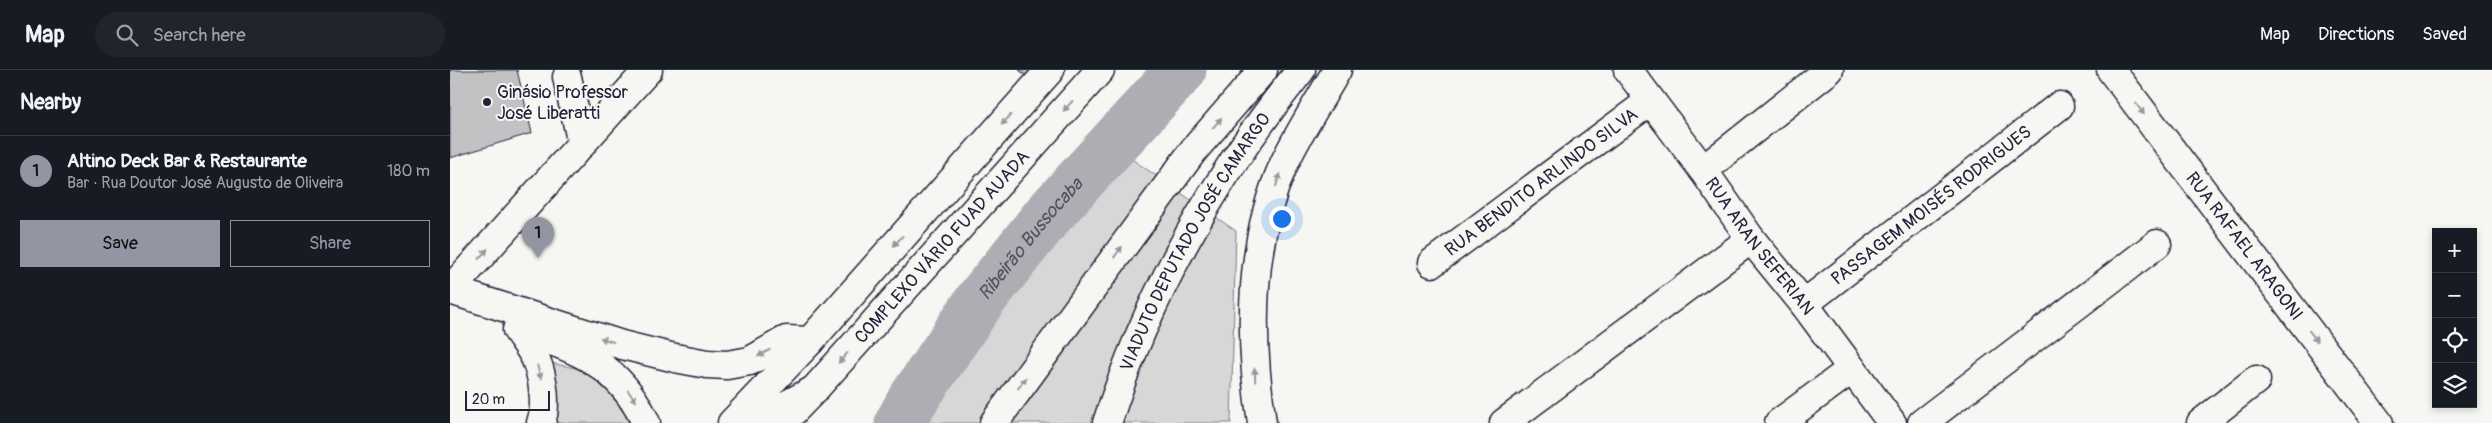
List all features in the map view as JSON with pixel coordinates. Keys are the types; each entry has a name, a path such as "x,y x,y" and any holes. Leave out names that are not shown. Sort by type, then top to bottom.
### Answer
{"main road":[{"path":"450,290 648,70"},
{"path":"732,423 810,340 1050,70"},
{"name":"COMPLEXO VÁRIO FUAD AUADA","path":"782,423 814,390 1100,70"},
{"path":"994,423 1194,151 1263,70"},
{"name":"VIADUTO DEPUTADO JOSÉ CAMARGO","path":"1107,423 1117,391 1151,309 1209,198 1301,70"},
{"path":"1262,423 1255,382 1253,286 1266,220 1283,166 1337,70"},
{"name":"RUA ARAN SEFERIAN","path":"1628,70 1703,170 1751,239 1804,304 1892,423"},
{"path":"1703,170 1829,70"},
{"name":"RUA RAFAEL ARAGONI","path":"2111,70 2379,423"},
{"path":"567,77 582,144"},
{"name":"RUA BENDITO ARLINDO SILVA","path":"1432,263 1650,101"},
{"name":"PASSAGEM MOISÉS RODRIGUES","path":"1804,304 2059,106"},
{"path":"1504,423 1751,239"},
{"path":"1922,423 2157,244"},
{"path":"450,290 622,345 707,364 727,365 750,361 786,340 810,340"},
{"path":"450,290 467,311 583,353 615,376 636,401 646,423"},
{"path":"517,330 536,360 542,381 543,415 541,423"},
{"path":"1779,423 1852,369"},
{"path":"2201,423 2256,380"},
{"path":"752,423 814,390"}],"shaded area":[{"path":"1123,153 1236,231 1231,423 919,423 995,303"},
{"path":"536,360 615,376 646,423 541,423"}],"building":[{"name":"Ginásio Professor José Liberatti","path":"450,70 517,70 532,133 450,158"},
{"path":"1019,70 1038,70 1030,79"}],"waterway":[{"name":"Ribeirão Bussocaba","path":"900,423 912,401 981,299 1049,214 1181,70"}],"place":[{"name":"Ginásio Professor José Liberatti","path":"487,102"},
{"name":"Altino Deck Bar & Restaurante","path":"538,258"}]}
